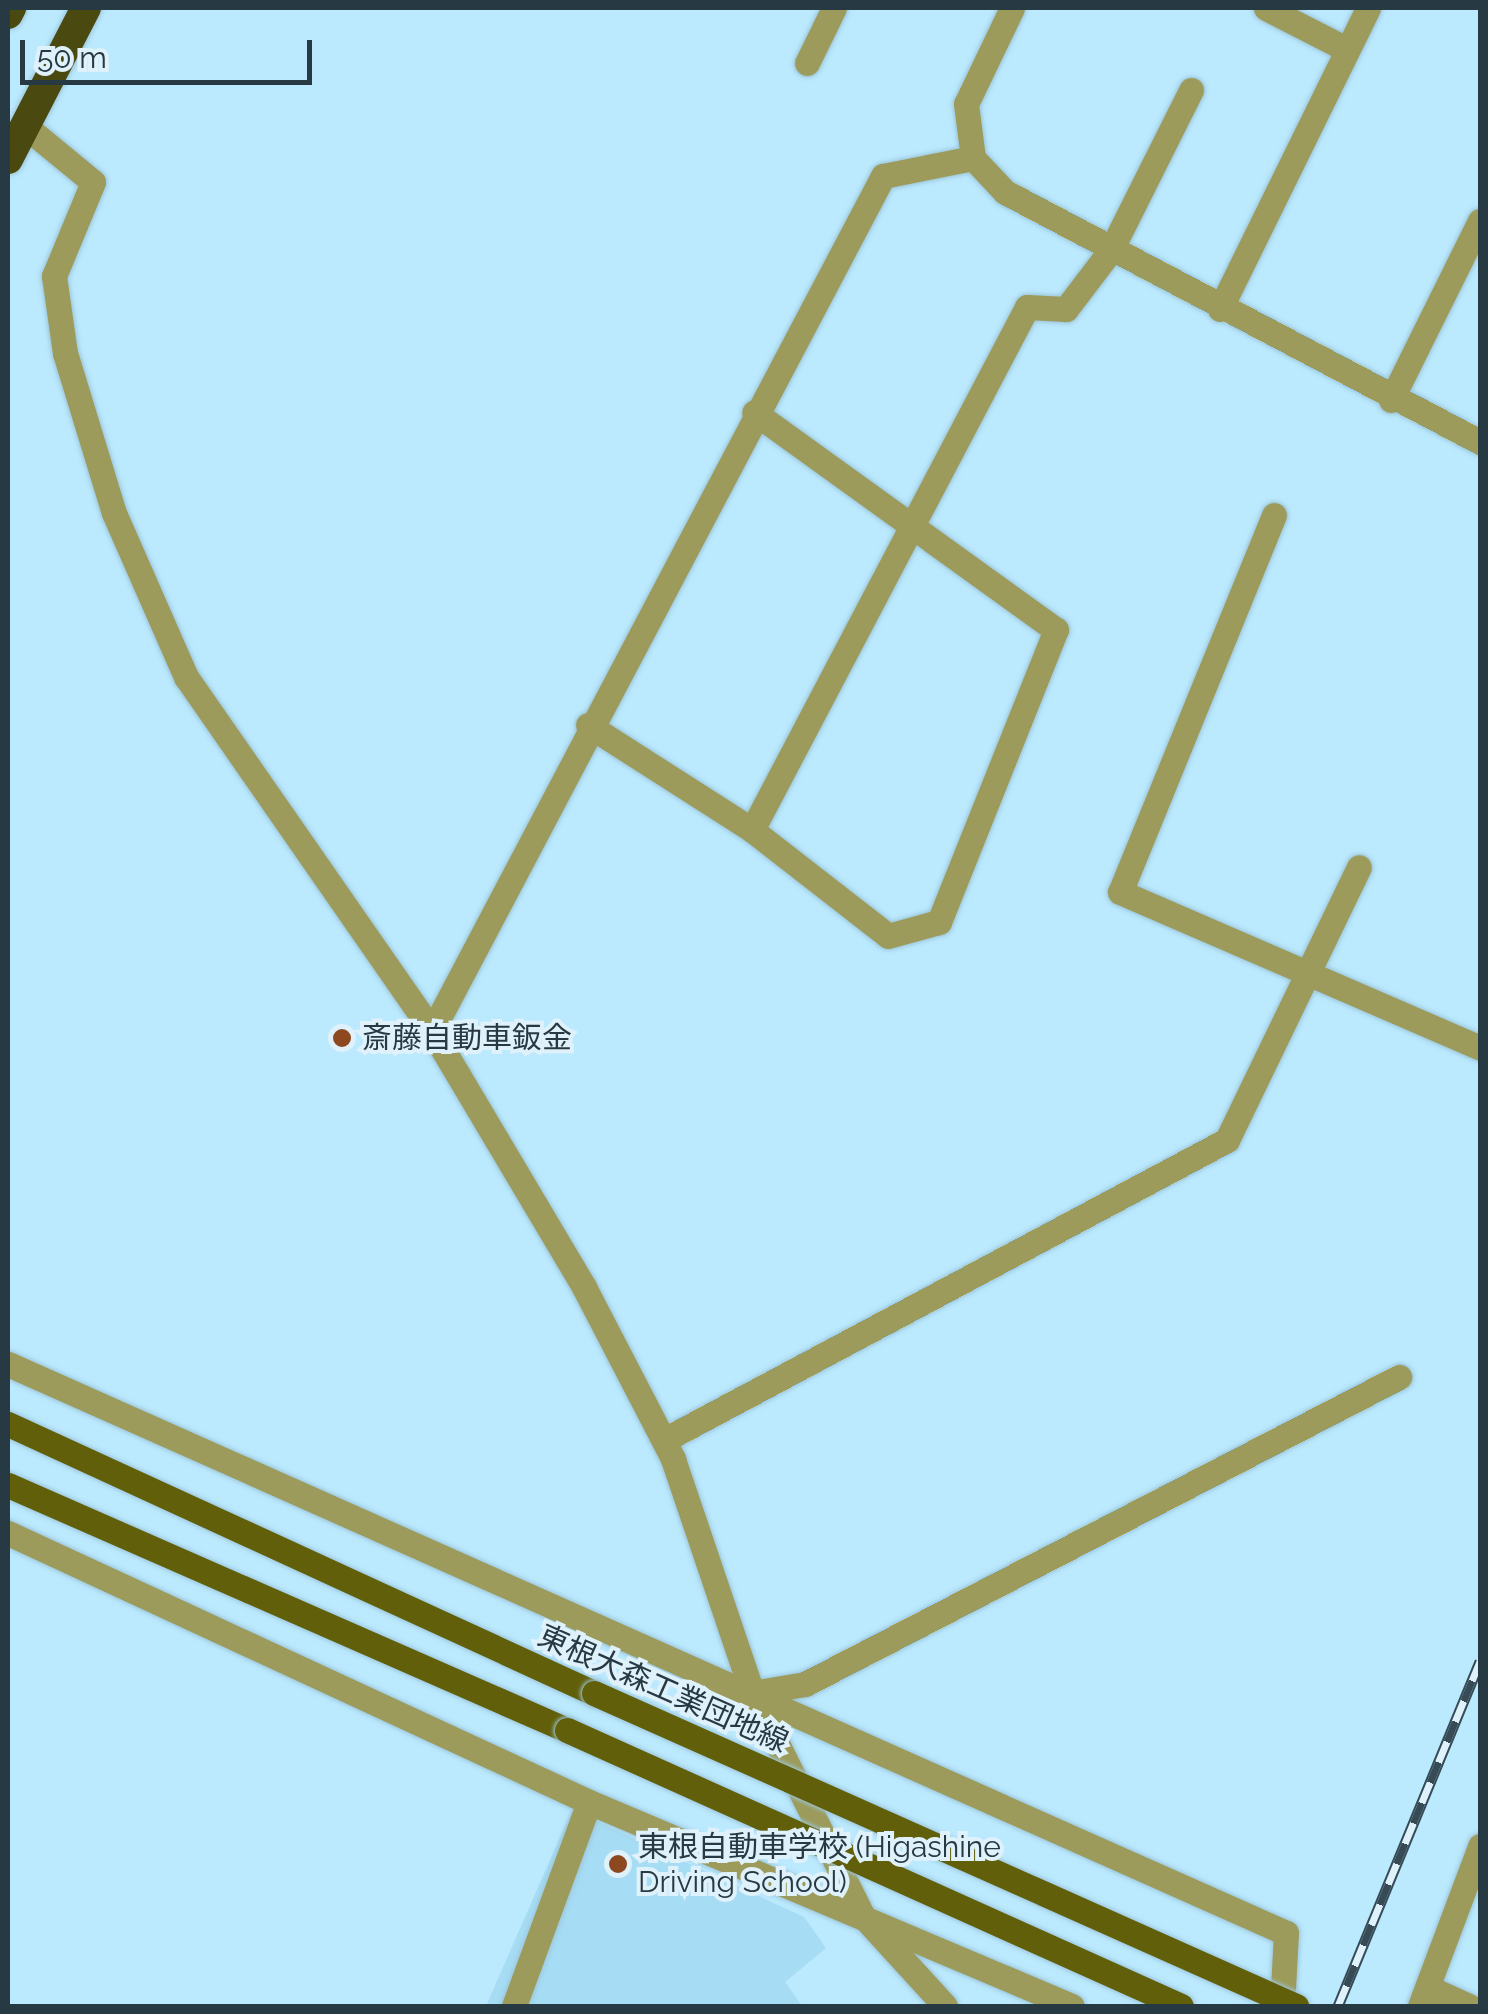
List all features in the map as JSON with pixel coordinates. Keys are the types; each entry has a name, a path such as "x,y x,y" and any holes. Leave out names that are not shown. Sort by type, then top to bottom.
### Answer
{"highway":[{"path":"8,159 86,8"}],"main road":[{"name":"東根大森工業団地線","path":"8,1424 594,1694 1296,2006"},
{"path":"8,1485 567,1730 1181,2006"}],"street":[{"path":"807,64 834,8"},
{"path":"1012,8 966,104 973,158 1005,192 1392,400 1480,442"},
{"path":"1266,8 1346,49"},
{"path":"1220,308 1368,8"},
{"path":"752,830 1027,307 1066,309 1111,250 1191,90"},
{"path":"25,126 93,182 54,276 66,354 114,513 186,677 432,1031 664,1440 752,1693 862,1915 945,2006"},
{"path":"432,1031 588,726 883,176 973,158"},
{"path":"1392,400 1480,220"},
{"path":"588,726 752,830 888,936 939,922 1056,630 754,412"},
{"path":"1274,515 1120,892 1480,1048"},
{"path":"664,1440 1227,1140 1310,976 1359,866"},
{"path":"8,1364 1286,1933 1282,2006"},
{"path":"752,1693 805,1684 1399,1378"},
{"path":"8,1533 589,1802 1072,2006"},
{"path":"514,2006 589,1802"},
{"path":"1469,2006 1424,1997 1480,1846"}],"shaded area":[{"name":"東根自動車学校 (Higashine Driving School)","path":"572,1810 804,1917 826,1948 785,1982 802,2006 486,2006"}],"railway":[{"path":"1338,2006 1480,1661"}],"place":[{"name":"斎藤自動車鈑金","path":"342,1038"},
{"name":"東根自動車学校 (Higashine Driving School)","path":"618,1864"}]}
